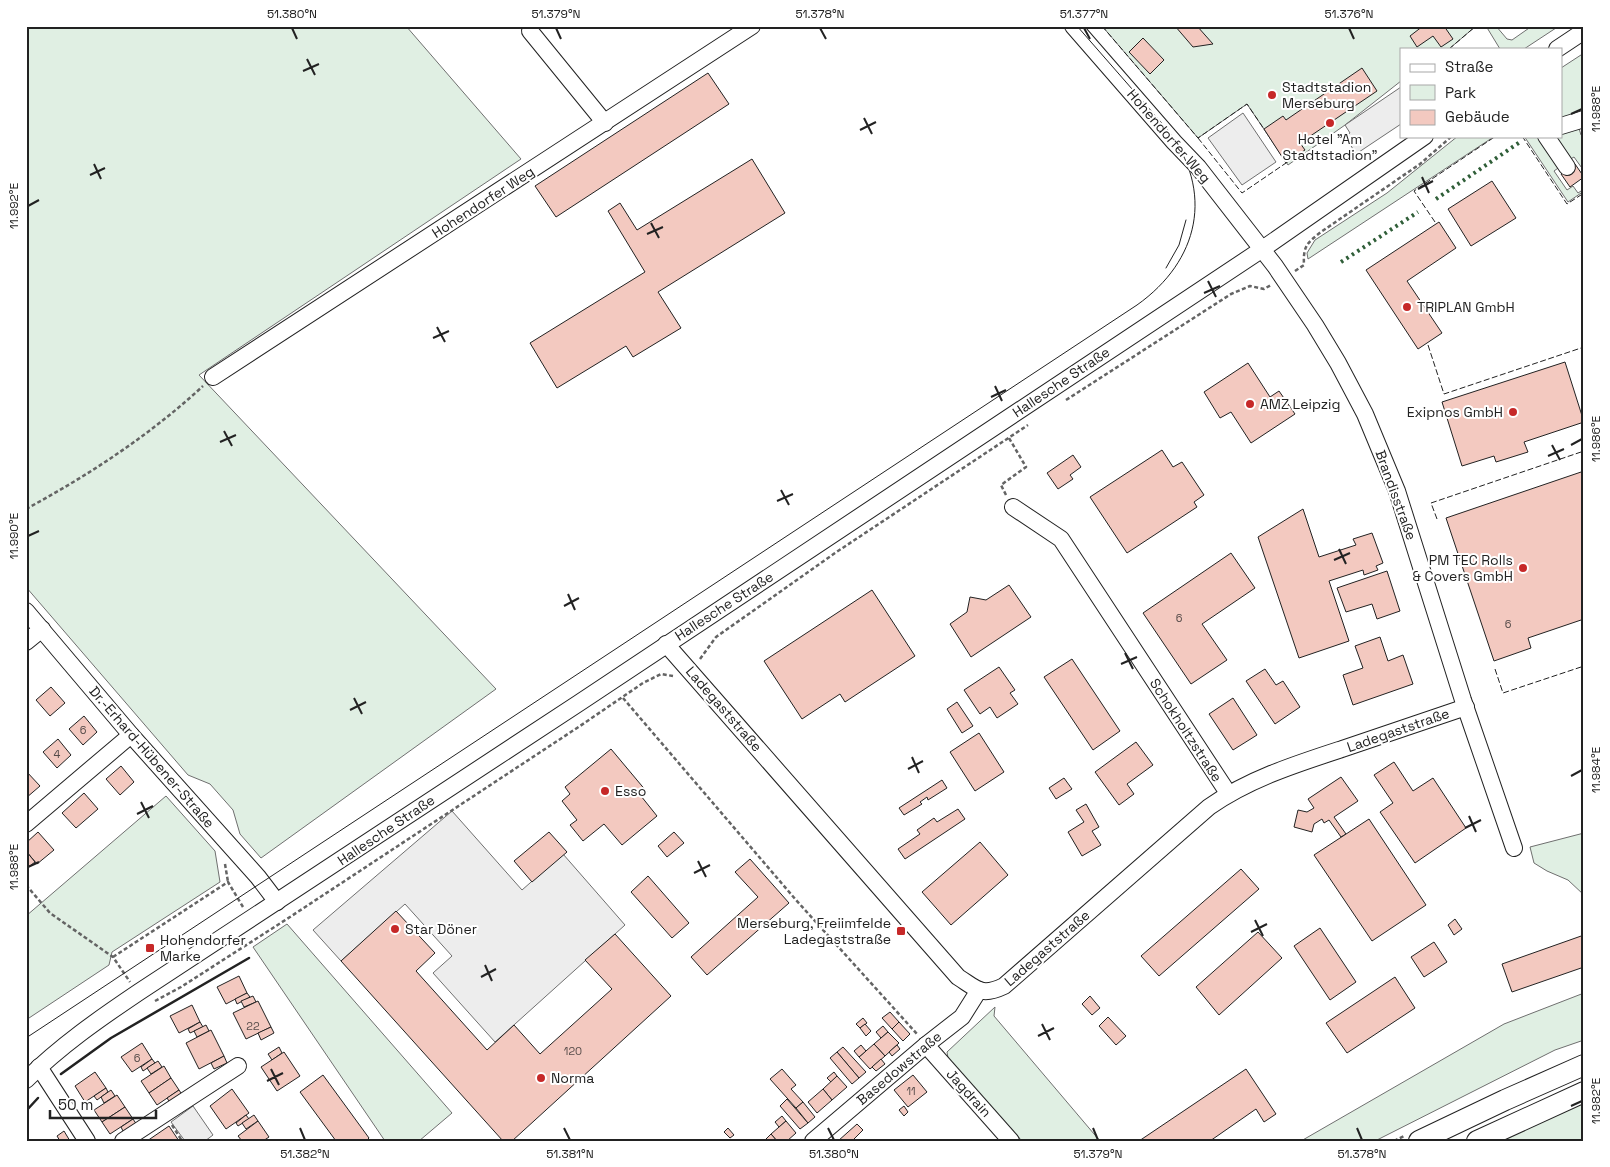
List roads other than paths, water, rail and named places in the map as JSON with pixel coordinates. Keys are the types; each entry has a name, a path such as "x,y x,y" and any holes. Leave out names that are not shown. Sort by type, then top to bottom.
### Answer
{"main road":[{"path":"1419,1141 1584,1065"},
{"path":"1477,1141 1584,1092"}],"street":[{"name":"Hohendorfer Weg","path":"214,377 752,26"},
{"name":"Hohendorfer Weg","path":"1073,26 1198,167 1261,250"},
{"path":"530,31 605,123"},
{"path":"1558,48 1584,31"},
{"path":"1562,126 1584,119"},
{"name":"Hallesche Straße","path":"26,1080 38,1067 89,1026 139,992 1261,250 1422,138"},
{"path":"1547,138 1566,167"},
{"name":"Brandisstraße","path":"1261,250 1283,278 1338,363 1365,414 1385,460 1397,490 1466,707 1514,848"},
{"name":"Schokholtzstraße","path":"1013,507 1061,539 1228,793"},
{"name":"Dr.-Erhard-Hübener-Straße","path":"26,611 131,735 258,877 277,902"},
{"path":"26,642 42,629"},
{"name":"Ladegaststraße","path":"666,644 958,977 979,990 990,993 1004,986 1202,813 1228,793 1305,761 1466,707"},
{"path":"26,824 131,735"},
{"name":"Basedowstraße","path":"813,1141 926,1045 962,1017 979,990"},
{"name":"Jagdrain","path":"926,1045 1011,1141"},
{"path":"123,1141 238,1066"},
{"path":"38,1067 87,1141"}],"tram line":[{"path":"26,1038 1137,305 1158,287 1175,268 1186,247 1193,224 1195,201 1191,177 1182,153 1167,129 1077,26"},
{"path":"1166,268 1179,245 1186,220"}],"place":[{"name":"Stadtstadion Merseburg","path":"1272,95"},
{"name":"Hotel \"Am Stadtstadion\"","path":"1330,123"},
{"name":"TRIPLAN GmbH","path":"1407,307"},
{"name":"AMZ Leipzig","path":"1250,404"},
{"name":"Exipnos GmbH","path":"1513,412"},
{"name":"PM TEC Rolls & Covers GmbH","path":"1523,568"},
{"name":"Esso","path":"605,791"},
{"name":"Star Döner","path":"395,929"},
{"name":"Merseburg, Freiimfelde Ladegaststraße","path":"901,931"},
{"name":"Hohendorfer Marke","path":"150,948"},
{"name":"Norma","path":"541,1078"}]}
